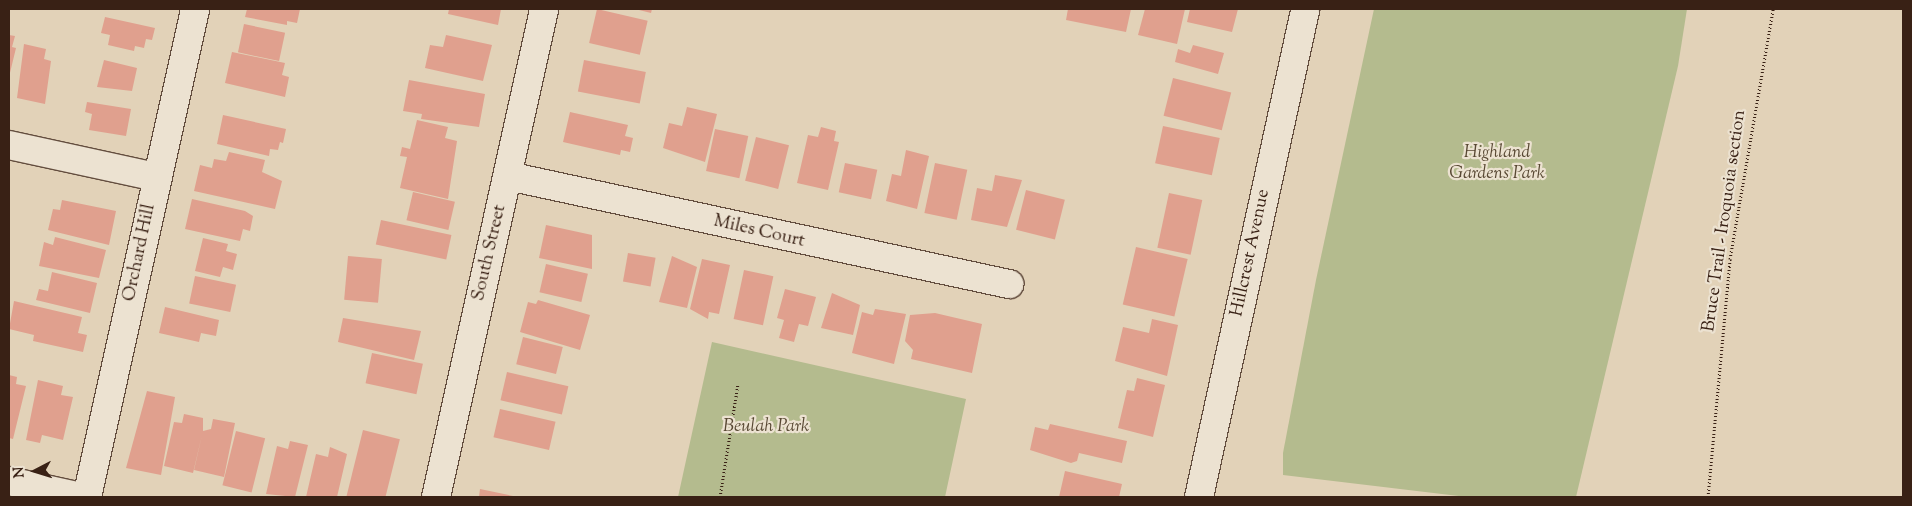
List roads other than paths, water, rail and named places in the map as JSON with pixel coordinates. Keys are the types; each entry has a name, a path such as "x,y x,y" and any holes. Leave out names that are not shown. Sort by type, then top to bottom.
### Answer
{"street":[{"name":"Orchard Hill","path":"87,497 156,177 195,9"},
{"name":"South Street","path":"436,497 544,9"},
{"name":"Hillcrest Avenue","path":"1199,497 1305,9"},
{"path":"9,145 156,177"},
{"name":"Miles Court","path":"508,176 1010,284"},
{"path":"9,481 82,497"}],"park label":[{"name":"Highland Gardens Park","path":"1497,164"},
{"name":"Beulah Park","path":"766,427"}]}
